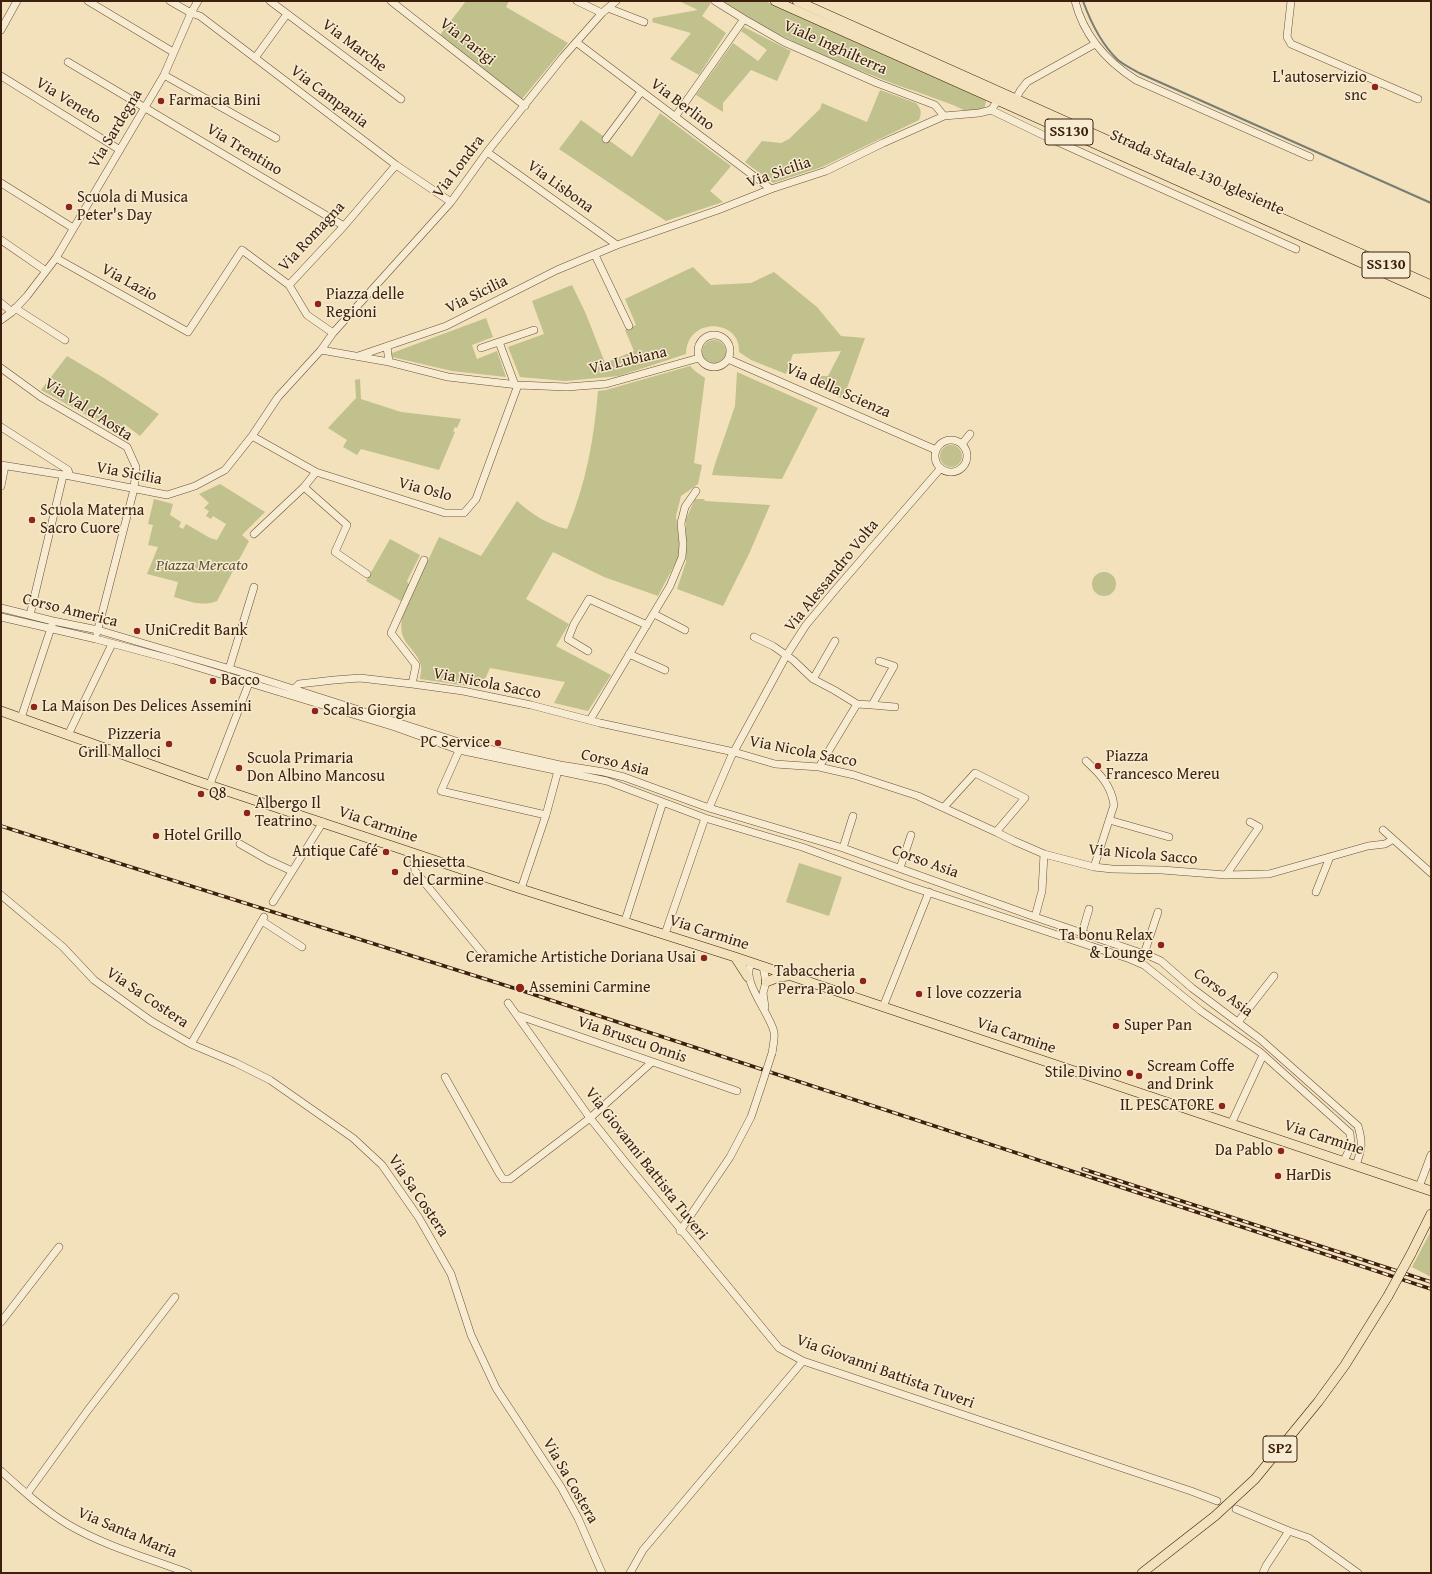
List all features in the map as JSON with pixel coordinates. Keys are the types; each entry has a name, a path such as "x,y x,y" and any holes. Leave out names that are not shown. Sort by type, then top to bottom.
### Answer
{"main road":[{"name":"Strada Statale 130 Iglesiente","path":"775,1 1431,294"},
{"name":"Strada Statale 130 Iglesiente","path":"797,1 1429,284"},
{"name":"Via Carmine","path":"1,711 413,853 763,966 1231,1124 1344,1160 1431,1191"},
{"path":"735,957 748,977"},
{"path":"766,982 779,976 791,976"},
{"name":"SP2","path":"1142,1573 1215,1516 1255,1479 1318,1402 1345,1365 1388,1296 1431,1214"}],"street":[{"path":"1,30 17,1"},
{"path":"88,1 173,52"},
{"name":"Via Campania","path":"170,1 191,13 200,16 396,165 451,202"},
{"name":"Via Sardegna","path":"1,320 28,296 56,258 164,75 173,52 198,1"},
{"name":"Via Marche","path":"270,1 401,99"},
{"name":"Via Parigi","path":"391,1 525,106"},
{"path":"577,1 602,13"},
{"name":"Via Londra","path":"322,350 333,333 451,202 487,152 576,42 602,13 616,1"},
{"name":"Viale Inghilterra","path":"715,1 784,42 877,83 935,106 944,116"},
{"path":"1075,1 1083,23 1094,44 1119,69 1136,80 1310,157"},
{"path":"1291,1 1287,37 1291,44 1418,99"},
{"path":"608,8 644,22"},
{"path":"255,58 288,14"},
{"path":"675,117 744,19"},
{"name":"Via Berlino","path":"576,42 616,67 641,92 771,189"},
{"path":"1016,99 1027,82 1094,44"},
{"name":"Via Trentino","path":"68,62 344,226"},
{"path":"164,75 276,138"},
{"name":"Via Veneto","path":"1,76 120,150"},
{"path":"606,139 641,92"},
{"path":"998,100 991,110 1054,141 1296,249"},
{"name":"Via Sicilia","path":"3,465 167,495 195,486 225,470 252,436 278,397 322,350 358,356 446,326 557,270 617,245 718,210 771,189 826,171 883,143 944,116 979,113 991,110"},
{"name":"Via Lisbona","path":"487,152 617,245"},
{"name":"Via Romagna","path":"188,332 242,250 289,285 344,226 396,165"},
{"path":"1,183 73,228"},
{"path":"1,240 46,272"},
{"path":"595,255 629,326"},
{"name":"Via Lazio","path":"56,258 188,332"},
{"path":"289,285 307,315 333,333"},
{"path":"1,303 65,340"},
{"path":"481,348 534,330"},
{"path":"714,335 720,336 728,343 730,348 728,359 720,366 706,366 699,358 698,348 700,342 704,338 714,335"},
{"path":"499,342 516,385"},
{"path":"387,347 389,362"},
{"name":"Via Lubiana","path":"358,356 389,362 448,377 516,385 567,387 606,384 699,358"},
{"name":"Via della Scienza","path":"728,359 936,450"},
{"name":"Via Val d'Aosta","path":"1,368 41,396 126,447 136,467 134,489 96,639"},
{"name":"Via Oslo","path":"252,436 316,472 445,512 464,513 476,500 516,385"},
{"path":"1,426 68,470 30,615"},
{"path":"962,444 970,434"},
{"path":"947,440 957,441 962,444 967,454 964,465 956,471 950,472 940,469 935,460 938,445 947,440"},
{"path":"1,486 3,465"},
{"name":"Via Alessandro Volta","path":"709,808 734,752 786,656 806,625 940,469"},
{"path":"254,534 304,487 316,472"},
{"path":"304,487 347,525 335,552 367,574"},
{"path":"590,720 670,586 682,557 683,544 681,523 685,507 696,491"},
{"path":"412,684 416,665 391,633 424,560"},
{"path":"229,669 254,587"},
{"path":"588,651 568,639 574,624 589,599 647,625"},
{"name":"Corso America","path":"1,608 98,630 229,669 293,693 461,747 559,768"},
{"path":"654,614 685,630"},
{"name":"Corso America","path":"1,617 96,639 174,660 249,683 293,693"},
{"path":"20,718 53,621"},
{"path":"754,637 773,646 813,679 857,704 895,707"},
{"path":"813,679 835,641"},
{"path":"68,735 112,644"},
{"path":"629,654 665,670"},
{"path":"872,705 894,666 879,661"},
{"name":"Via Nicola Sacco","path":"293,693 299,684 360,678 412,684 478,694 531,705 590,720 734,752 775,764 819,767 854,775 918,796 1044,854 1094,867 1112,869 1162,870 1226,876 1269,874 1368,846 1385,844 1392,840"},
{"path":"210,784 249,683"},
{"path":"819,767 857,704"},
{"path":"461,747 441,791 546,814"},
{"path":"1086,761 1100,773 1110,789 1114,805 1094,867"},
{"path":"521,889 546,814 559,768"},
{"name":"Corso Asia","path":"559,768 607,781 705,818 802,847 928,892 1130,959 1144,965 1184,997 1264,1056 1350,1133 1351,1146 1344,1160"},
{"name":"Corso Asia","path":"559,768 604,772 624,777 709,808 843,848 1035,917 1144,954 1160,962 1260,1039 1358,1126 1362,1140 1360,1154 1356,1165"},
{"path":"944,808 975,773 1025,798 996,832"},
{"path":"625,921 663,802"},
{"path":"843,848 853,816"},
{"path":"665,934 705,818"},
{"path":"1109,820 1170,837"},
{"path":"273,902 323,822"},
{"path":"1226,876 1259,827 1250,822"},
{"path":"1383,830 1392,840 1431,874"},
{"path":"900,868 911,835"},
{"path":"240,844 268,860 292,871"},
{"path":"413,853 415,871 485,956"},
{"path":"1035,917 1042,891 1044,854"},
{"path":"1316,892 1330,857"},
{"path":"883,1007 928,892"},
{"name":"Via Sa Costera","path":"1,895 63,947 94,980 151,1021 191,1044 236,1063 270,1080 353,1138 382,1165 419,1218 451,1274 471,1334 496,1388 561,1487 578,1518 602,1573"},
{"path":"1082,933 1089,910"},
{"path":"1144,954 1158,912"},
{"path":"191,1044 263,919 302,947"},
{"path":"680,1231 730,1157 751,1118 772,1053 774,1033 770,1019 757,998 748,977 750,965 752,963"},
{"path":"763,966 766,982 763,994 766,1011"},
{"path":"1238,1022 1274,976"},
{"path":"1184,997 1192,988"},
{"name":"Via Giovanni Battista Tuveri","path":"508,1003 590,1118 680,1231 779,1348 803,1361 1217,1501"},
{"name":"Via Bruscu Onnis","path":"517,1015 737,1091"},
{"path":"1231,1124 1264,1056"},
{"path":"445,1077 503,1179 510,1179 590,1118 652,1062"},
{"path":"1419,1186 1431,1155"},
{"path":"1,1322 59,1247"},
{"path":"27,1494 88,1410 175,1297"},
{"path":"630,1573 643,1550 803,1361"},
{"name":"Via Santa Maria","path":"1,1471 37,1503 69,1525 122,1548 188,1573"},
{"path":"1236,1509 1309,1538 1358,1573"},
{"path":"1263,1573 1266,1566 1290,1531"}],"green space":[{"path":"466,1 509,1 506,7 568,43 522,99 440,35"},
{"path":"679,1 708,1 711,3 702,16 726,33 699,75 670,59 691,33 652,22 653,18 698,10"},
{"path":"722,1 765,1 985,98 986,102 984,109 966,111 845,64 796,43 753,22"},
{"path":"744,27 791,51 777,81 751,70 723,103 723,112 696,95 733,43 758,61 767,50 741,31"},
{"path":"880,90 916,103 920,111 919,120 822,167 773,183 745,162 762,141 781,143 789,139 820,109 822,103 867,122"},
{"path":"660,113 731,166 710,191 723,202 666,221 559,149 581,120 632,157"},
{"path":"693,267 711,285 751,283 774,272 817,307 841,336 865,338 843,399 814,386 818,376 828,376 841,351 793,354 786,374 751,360 739,352 737,341 732,333 723,328 714,326 704,328 695,333 689,342 686,354 619,376 565,381 520,377 508,347 544,334 532,301 572,285 586,314 605,363 634,351 625,330 636,325 625,299"},
{"path":"486,318 493,337 472,345 477,359 497,351 506,377 452,371 392,357 392,353"},
{"path":"714,340 722,344 726,352 722,360 714,364 706,360 702,352 706,344"},
{"path":"67,356 159,414 140,436 124,424 117,432 41,390"},
{"path":"690,366 705,378 694,463 702,465 698,484 681,496 676,516 680,548 678,558 658,596 604,577 553,552 526,599 569,624 556,646 611,675 588,711 554,703 565,682 490,668 481,688 420,679 421,666 415,653 404,639 401,624 403,614 439,537 481,556 517,501 540,518 554,525 567,529 574,512 588,461 598,391"},
{"path":"737,372 818,408 782,479 712,475 735,406"},
{"path":"360,379 361,399 401,412 461,419 457,428 455,427 453,431 455,432 439,470 361,449 357,455 343,447 347,440 328,428 356,398 355,380"},
{"path":"947,445 955,445 962,452 962,460 955,467 947,467 940,460 940,452"},
{"name":"Piazza Mercato","path":"220,484 265,512 242,535 249,541 217,601 211,603 200,603 190,602 174,597 178,582 147,574 158,547 148,545 153,525 148,524 154,499 173,504 170,515 181,522 179,527 183,529 186,524 210,538 217,540 226,524 213,516 211,519 206,516 209,511 204,508 209,503 199,494"},
{"path":"695,499 770,505 749,554 723,606 677,589 686,562 686,519"},
{"path":"390,539 420,555 407,581 409,585 401,601 366,581"},
{"path":"1104,572 1112,576 1116,584 1112,592 1104,596 1096,592 1092,584 1096,576"},
{"path":"799,863 842,877 829,916 786,902"},
{"path":"1431,1231 1431,1277 1412,1267"}],"waterway":[{"path":"1083,1 1089,17 1106,47 1118,60 1128,67 1431,203"}],"railway":[{"path":"1,826 520,990 1431,1289"},
{"path":"1083,1169 1431,1282"}],"place":[{"name":"L'autoservizio snc","path":"1375,87"},
{"name":"Farmacia Bini","path":"161,101"},
{"name":"Scuola di Musica Peter's Day","path":"69,207"},
{"name":"Piazza delle Regioni","path":"318,304"},
{"name":"Scuola Materna Sacro Cuore","path":"32,520"},
{"name":"UniCredit Bank","path":"137,631"},
{"name":"Bacco","path":"213,681"},
{"name":"La Maison Des Delices Assemini","path":"34,707"},
{"name":"Scalas Giorgia","path":"315,711"},
{"name":"PC Service","path":"498,743"},
{"name":"Pizzeria Grill Malloci","path":"169,744"},
{"name":"Piazza Francesco Mereu","path":"1098,766"},
{"name":"Scuola Primaria Don Albino Mancosu","path":"239,768"},
{"name":"Q8","path":"201,794"},
{"name":"Albergo Il Teatrino","path":"247,813"},
{"name":"Hotel Grillo","path":"156,836"},
{"name":"Antique Café","path":"386,852"},
{"name":"Chiesetta del Carmine","path":"395,872"},
{"name":"Ta bonu Relax & Lounge","path":"1161,945"},
{"name":"Ceramiche Artistiche Doriana Usai","path":"704,958"},
{"name":"Tabaccheria Perra Paolo","path":"863,981"},
{"name":"Assemini Carmine","path":"520,988"},
{"name":"I love cozzeria","path":"919,994"},
{"name":"Super Pan","path":"1116,1026"},
{"name":"Stile Divino","path":"1130,1073"},
{"name":"Scream Coffe and Drink","path":"1139,1076"},
{"name":"IL PESCATORE","path":"1222,1106"},
{"name":"Da Pablo","path":"1281,1151"},
{"name":"HarDis","path":"1278,1176"}]}
